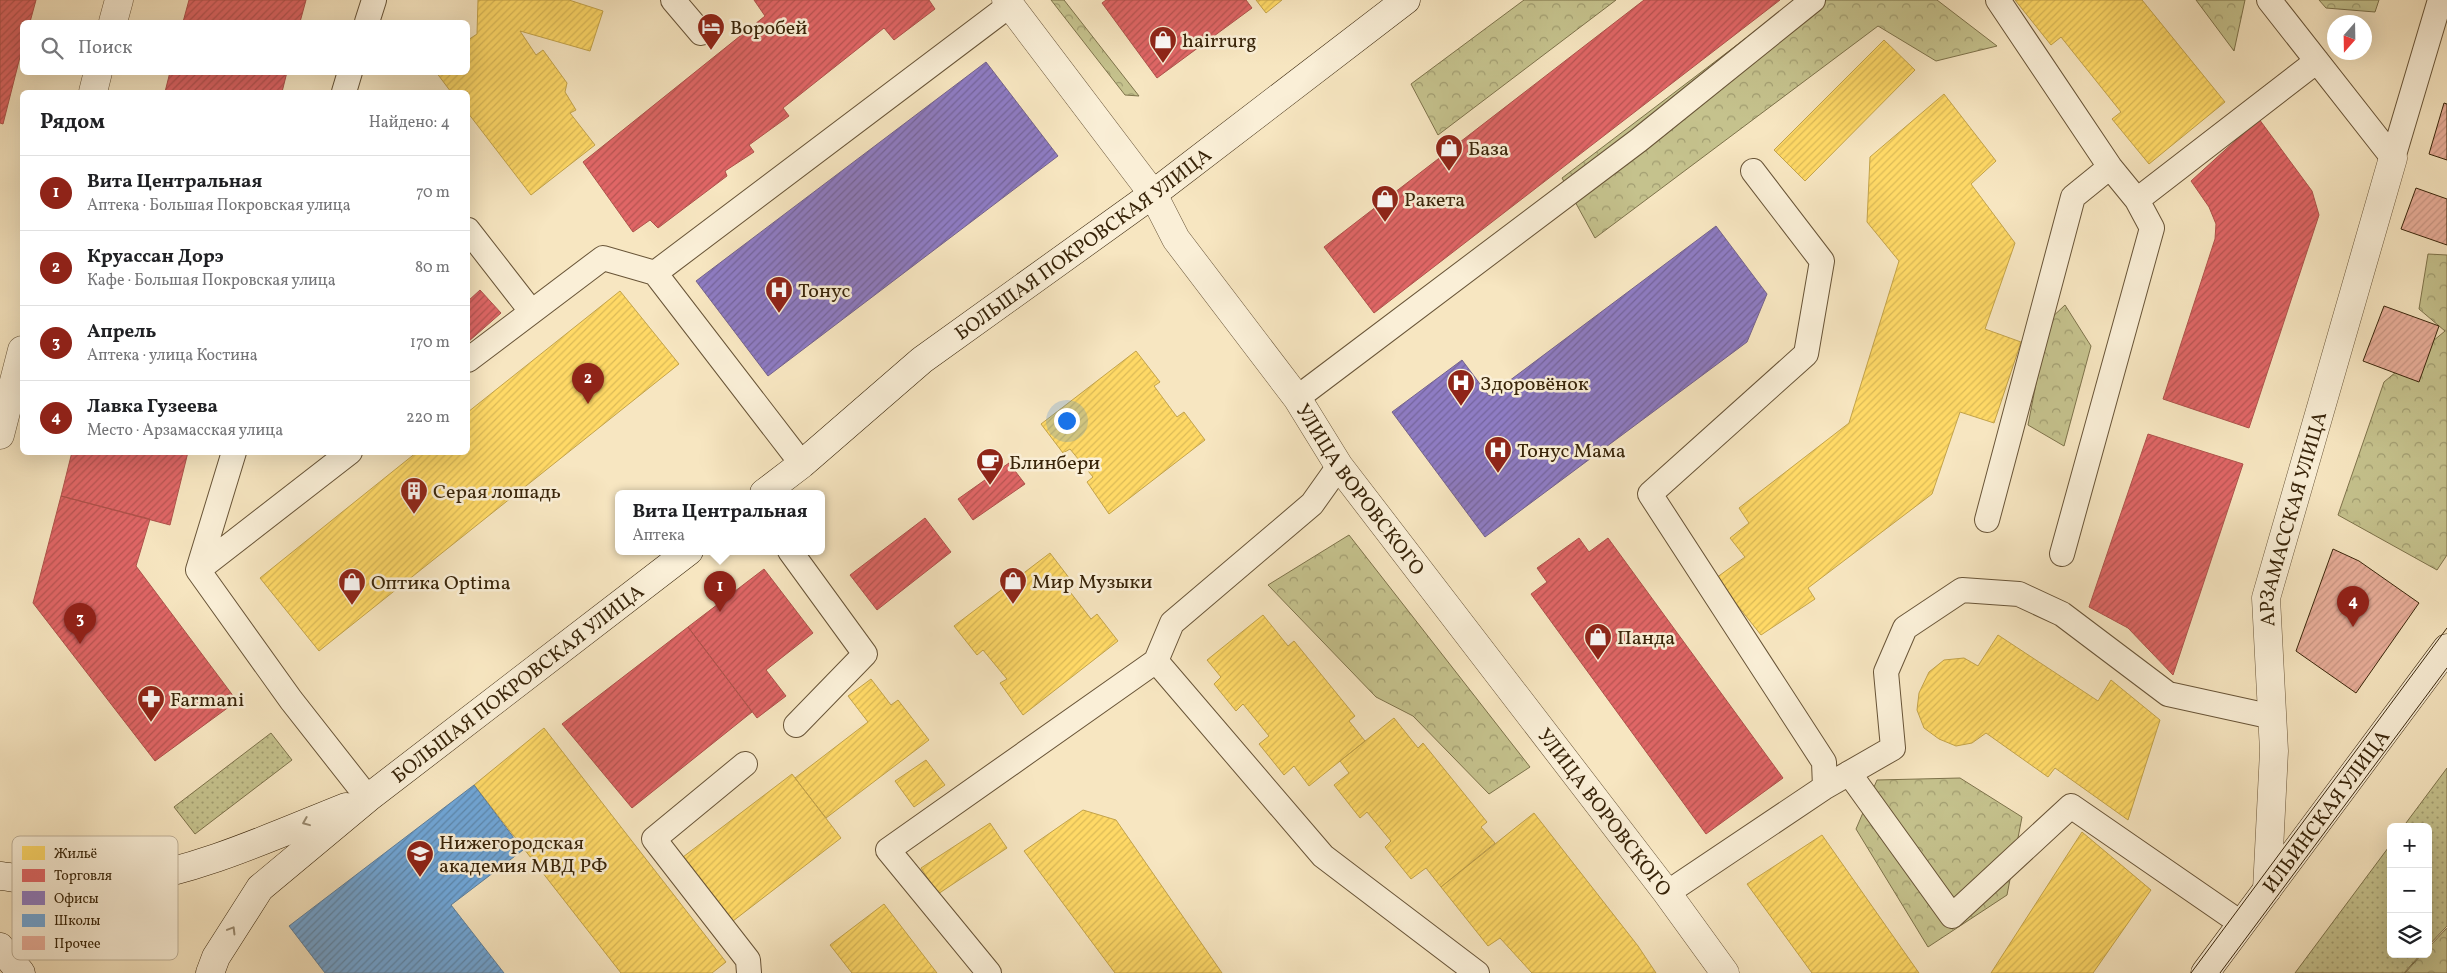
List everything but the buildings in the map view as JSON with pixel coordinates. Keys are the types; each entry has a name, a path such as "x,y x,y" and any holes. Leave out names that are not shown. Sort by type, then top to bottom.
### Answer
{"street":[{"path":"114,20 119,0"},
{"name":"БОЛЬШАЯ ПОКРОВСКАЯ УЛИЦА","path":"768,490 802,464 922,360 1153,194 1406,0"},
{"name":"УЛИЦА ВОРОВСКОГО","path":"1008,3 1153,194 1176,239 1297,398 1339,466 1667,893 1724,973"},
{"path":"93,90 97,75"},
{"name":"АРЗАМАССКАЯ УЛИЦА","path":"2267,890 2274,751 2266,598 2393,158"},
{"path":"0,435 20,358"},
{"name":"БОЛЬШАЯ ПОКРОВСКАЯ УЛИЦА","path":"368,798 684,555"},
{"name":"ИЛЬИНСКАЯ УЛИЦА","path":"2205,973 2447,648"},
{"path":"178,869 200,864 368,798"},
{"path":"210,973 216,957 260,888 368,798"},
{"path":"0,947 21,973"}],"lane":[{"path":"368,20 374,0"},
{"path":"673,0 701,33"},
{"path":"1297,398 1639,140 1812,0"},
{"path":"1998,0 2110,167 2137,200 2152,228 2062,554"},
{"path":"2270,0 2393,158"},
{"path":"2393,158 2440,0"},
{"path":"655,273 1008,3"},
{"path":"2137,200 2317,61"},
{"path":"1987,520 2073,197 2110,167"},
{"path":"1753,171 1822,261 1806,354 1650,494 1824,762 1825,787"},
{"path":"470,233 531,311"},
{"path":"470,358 603,258 655,273 802,464"},
{"path":"198,570 233,455"},
{"path":"198,570 346,455"},
{"path":"988,973 888,850 1156,661 1172,623 1312,504 1339,466"},
{"path":"793,555 865,654 796,725"},
{"path":"198,570 291,700 368,798"},
{"path":"1667,893 1825,787 1893,748 1886,672 1905,628 1962,590 2019,594 2062,614 2168,694 2273,717"},
{"path":"1156,661 1323,856 1477,973"},
{"path":"745,764 654,839 748,960 749,973"},
{"path":"1849,773 1952,916 2071,806 2242,924"}],"green space":[{"path":"1051,0 1064,0 1139,96 1125,95"},
{"path":"1524,0 1616,0 1438,135 1411,84"},
{"path":"1796,0 1937,0 1997,46 1936,61 1878,26 1595,238 1562,178"},
{"path":"2196,0 2245,0 2234,51"},
{"path":"2319,0 2379,0 2375,12 2326,8"},
{"path":"2428,254 2447,255 2447,555 2437,570 2338,515 2384,382 2445,331 2419,309"},
{"path":"2065,305 2091,346 2064,446 2028,425 2048,321"},
{"path":"1349,535 1530,767 1489,794 1413,716 1376,697 1268,585"},
{"path":"271,733 292,760 195,834 174,807"},
{"path":"2447,768 2447,926 2432,942 2432,823 2406,823"},
{"path":"1960,778 2022,817 2007,895 1928,947 1856,829 1877,780"},
{"path":"2387,849 2387,958 2417,958 2404,973 2295,973"},
{"path":"2447,928 2447,973 2405,973 2418,958 2432,958 2432,944"}],"tram line":[{"path":"2191,973 2447,628"},
{"path":"2220,973 2447,668"}],"place":[{"name":"Воробей","path":"711,51"},
{"name":"hairrurg","path":"1163,64"},
{"name":"База","path":"1449,172"},
{"name":"Ракета","path":"1385,223"},
{"name":"Тонус","path":"779,314"},
{"name":"Круассан Дорэ","path":"588,404"},
{"name":"Здоровёнок","path":"1461,407"},
{"name":"Тонус Мама","path":"1498,474"},
{"name":"Блинбери","path":"990,486"},
{"name":"Серая лошадь","path":"414,515"},
{"name":"Мир Музыки","path":"1013,605"},
{"name":"Оптика Optima","path":"352,606"},
{"name":"Вита Центральная","path":"720,612"},
{"name":"Лавка Гузеева","path":"2353,627"},
{"name":"Апрель","path":"80,644"},
{"name":"Панда","path":"1598,661"},
{"name":"Farmani","path":"151,723"},
{"name":"Нижегородская академия МВД РФ","path":"420,878"}]}
